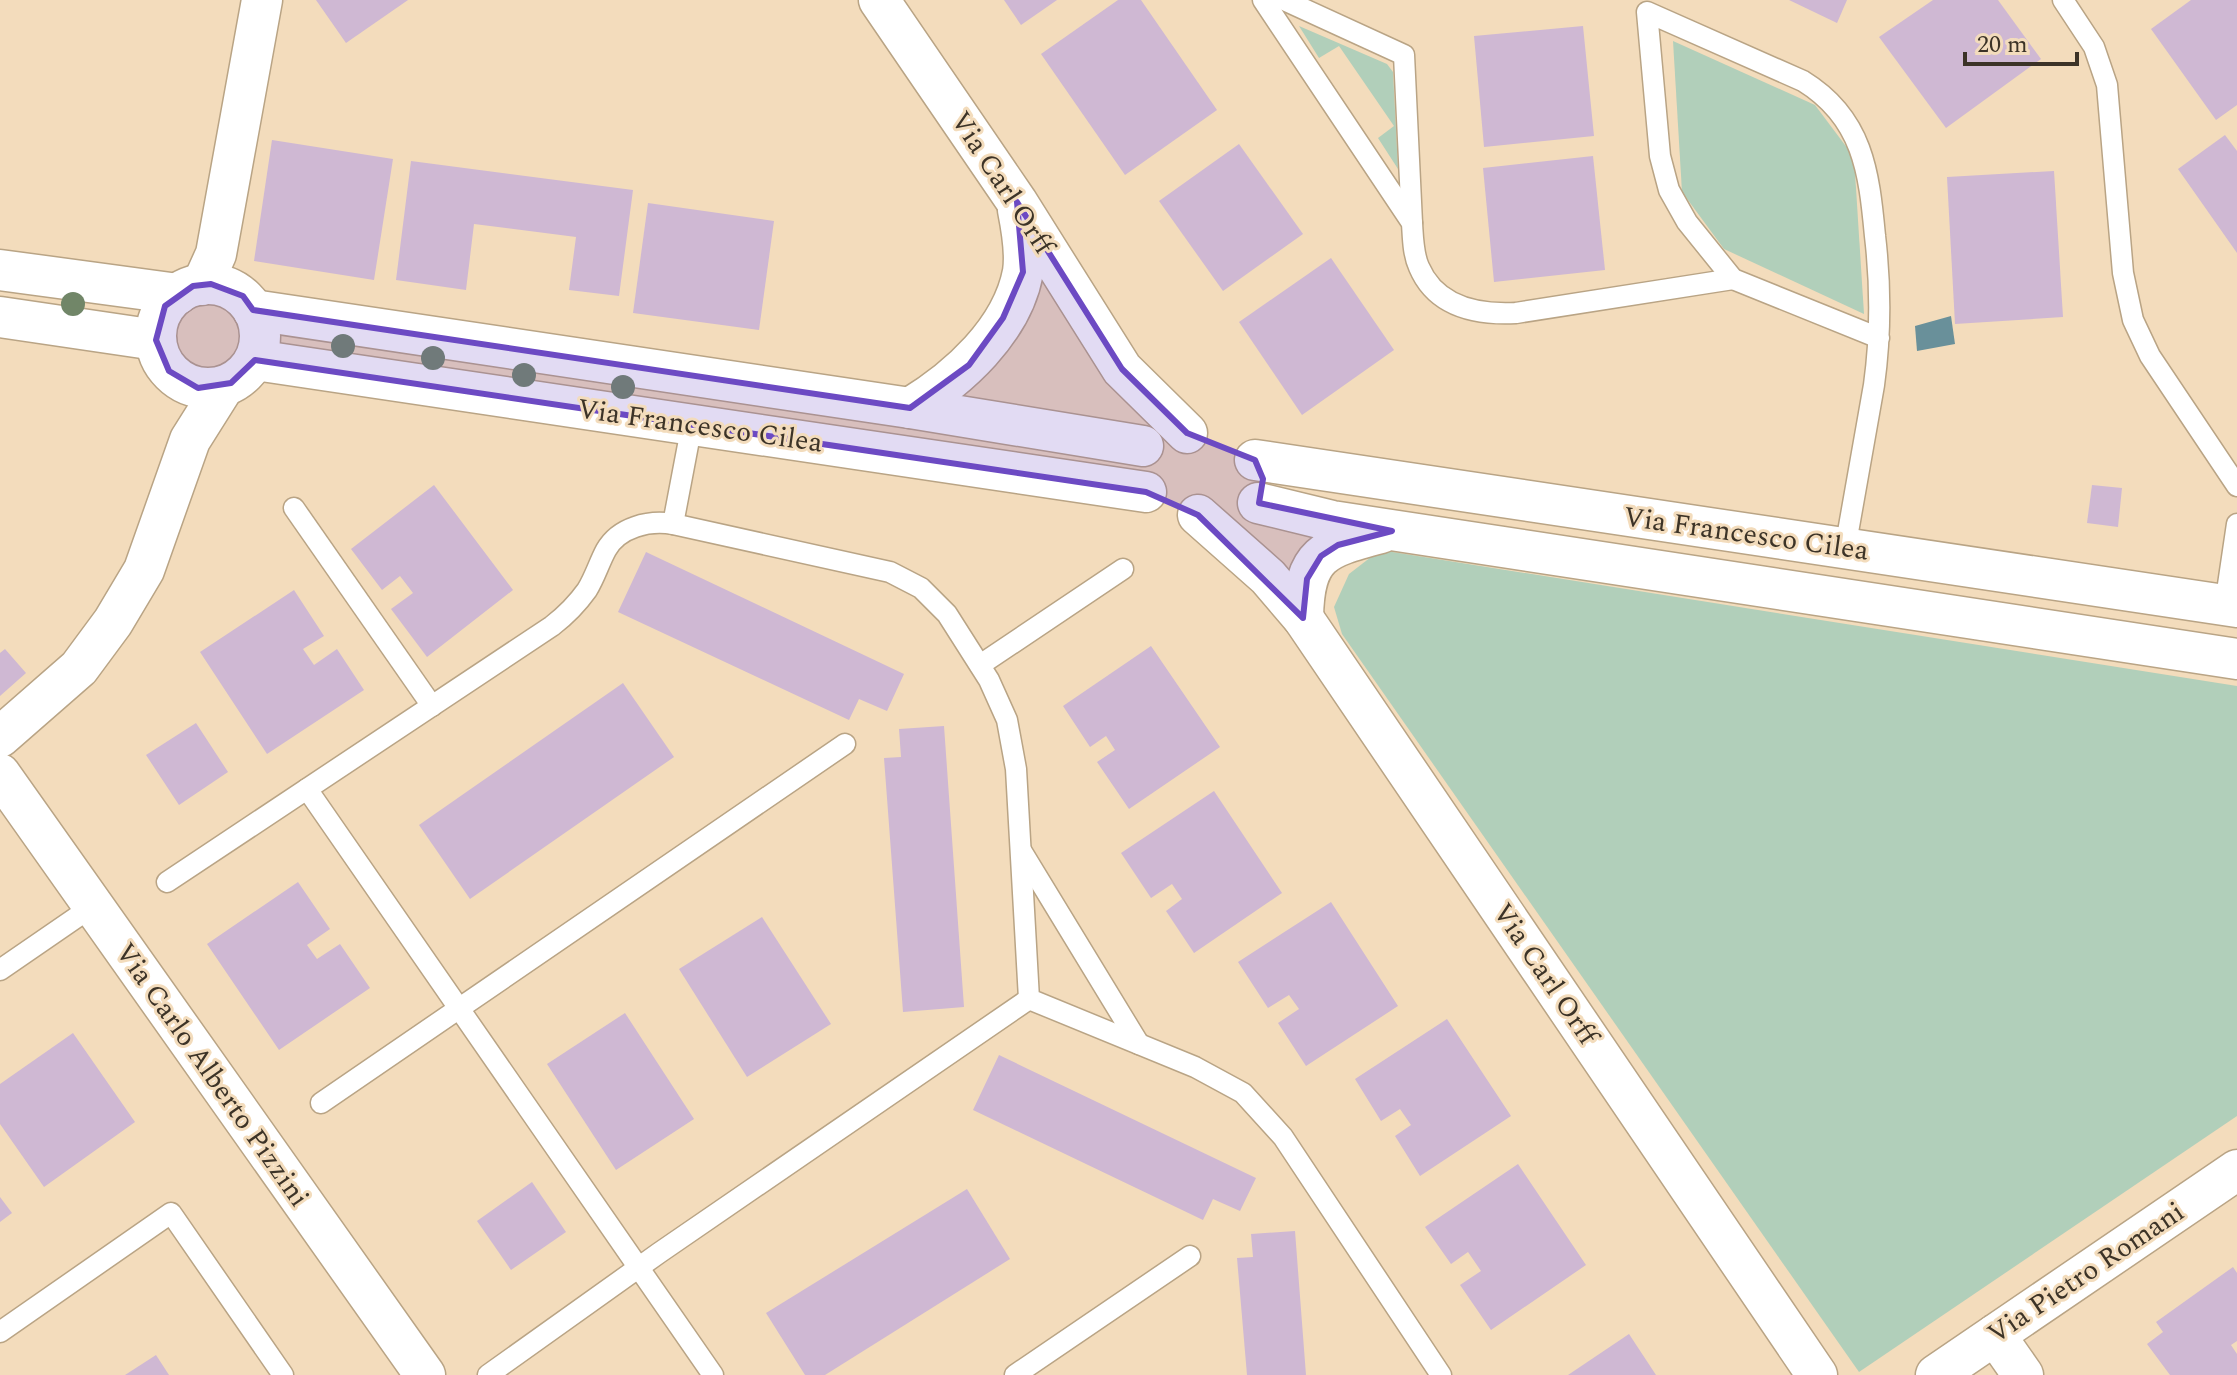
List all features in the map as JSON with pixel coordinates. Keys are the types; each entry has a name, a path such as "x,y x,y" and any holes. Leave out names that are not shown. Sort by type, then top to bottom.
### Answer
{"street":[{"path":"215,286 262,0"},
{"name":"Via Carl Orff","path":"879,0 1017,202 1122,369 1187,433"},
{"path":"910,408 941,389 969,365 995,332 1010,304 1023,272 1023,240 1017,202"},
{"name":"Via Francesco Cilea","path":"0,270 215,286 910,408 1145,444 1163,431 1174,429 1237,448 1255,460 2231,606"},
{"path":"215,286 260,327 260,344 255,360 245,374 224,386 198,388 169,371 160,356 156,340 158,322 165,306 215,286"},
{"path":"0,317 156,340"},
{"name":"Via Francesco Cilea","path":"255,360 1146,492 1155,500 1228,522 1238,520 1256,506 1392,531 2237,659"},
{"name":"Via Carl Orff","path":"1122,369 1145,444"},
{"path":"182,381 190,440"},
{"path":"0,737 79,668 113,622 144,570 190,440 224,386"},
{"path":"1145,444 1136,469 1139,482 1146,492"},
{"path":"1255,460 1263,479 1263,489 1256,506"},
{"name":"Via Carl Orff","path":"1256,506 1268,577"},
{"name":"Via Carl Orff","path":"1198,515 1268,577 1303,618 1817,1375"},
{"path":"1303,618 1307,579 1321,556 1338,545 1392,531"},
{"name":"Via Carlo Alberto Pizzini","path":"0,774 425,1375"},
{"name":"Via Pietro Romani","path":"1936,1375 2237,1170"},
{"path":"1995,1335 2023,1375"}],"lane":[{"path":"1263,0 1412,223"},
{"path":"1284,0 1404,55 1415,253 1427,281 1449,302 1485,313 1516,313 1733,279"},
{"path":"2063,0 2094,47 2107,85 2123,273 2133,320 2150,356 2237,486"},
{"path":"1845,549 1874,385 1879,338 1881,289 1870,186 1863,155 1842,115 1821,93 1803,81 1647,12 1660,156 1669,190 1687,222 1733,279 1879,338"},
{"path":"673,524 692,424"},
{"path":"294,508 432,706"},
{"path":"167,882 566,615 588,588 615,539 645,523 673,524 878,568 906,579 935,600 947,614 1000,698 1010,732 1016,769 1029,999"},
{"path":"2231,606 2237,524"},
{"path":"980,665 1123,569"},
{"path":"321,1103 845,744"},
{"path":"307,789 713,1375"},
{"path":"1020,848 1139,1044"},
{"path":"0,970 93,906"},
{"path":"1029,999 1139,1044 1243,1093 1283,1137 1441,1375"},
{"path":"488,1375 639,1267 1029,999"},
{"path":"0,1332 171,1213 283,1375"},
{"path":"1015,1375 1190,1256"}],"highlighted area":[{"path":"1017,202 1122,369 1187,433 1255,460 1263,479 1259,503 1392,531 1338,545 1321,556 1307,579 1303,618 1198,515 1146,492 255,360 231,383 198,388 169,371 156,340 165,306 193,286 211,284 243,296 253,310 910,408 969,365 1003,318 1023,272"}],"green space":[{"path":"1299,26 1387,64 1393,72 1398,169 1378,138 1394,126 1339,46 1319,58"},
{"path":"1673,41 1815,105 1854,157 1864,314 1724,249 1682,192"},
{"path":"1380,550 2237,686 2237,1116 1859,1372 1342,634 1334,607 1349,574"}],"water":[{"path":"1951,316 1955,344 1917,351 1915,326"}],"building":[{"path":"316,0 408,0 346,43"},
{"path":"1004,0 1057,0 1021,25"},
{"path":"1118,0 1141,0 1217,110 1125,175 1041,54"},
{"path":"1789,0 1847,0 1837,23"},
{"path":"1933,0 1998,0 2041,59 1946,128 1879,37"},
{"path":"2191,0 2237,0 2237,105 2216,120 2151,29"},
{"path":"1583,26 1594,136 1484,147 1474,36"},
{"path":"2225,135 2237,151 2237,253 2178,169"},
{"path":"272,140 393,159 374,280 254,261"},
{"path":"1239,144 1303,234 1223,291 1159,201"},
{"path":"1593,156 1605,270 1494,282 1483,168"},
{"path":"411,161 633,190 619,296 569,290 576,237 474,224 466,290 396,280"},
{"path":"2054,171 2063,317 1955,324 1947,177"},
{"path":"648,203 774,221 759,330 633,313"},
{"path":"1331,258 1394,350 1302,415 1239,322"},
{"path":"434,485 513,590 427,657 391,609 413,593 400,576 382,590 351,549"},
{"path":"2092,485 2122,488 2118,527 2087,523"},
{"path":"646,552 904,674 887,711 859,699 849,720 618,612"},
{"path":"294,590 324,636 303,649 314,665 337,649 364,690 267,754 200,652"},
{"path":"1151,646 1220,747 1129,809 1097,762 1115,750 1106,736 1090,747 1063,706"},
{"path":"5,649 26,673 0,696 0,653"},
{"path":"623,683 674,757 470,899 419,825"},
{"path":"196,723 228,772 179,805 146,755"},
{"path":"944,726 964,1007 903,1012 884,758 901,757 899,729"},
{"path":"1214,791 1282,893 1194,953 1166,911 1182,899 1172,884 1151,898 1121,853"},
{"path":"298,882 330,929 307,945 317,959 340,944 370,988 279,1050 207,944"},
{"path":"1331,902 1398,1006 1306,1066 1278,1023 1299,1009 1289,995 1268,1008 1238,962"},
{"path":"762,917 831,1024 747,1077 679,969"},
{"path":"625,1013 694,1119 616,1170 547,1064"},
{"path":"1447,1019 1511,1116 1420,1176 1395,1136 1411,1125 1400,1109 1381,1121 1355,1079"},
{"path":"73,1033 135,1122 44,1187 0,1124 0,1084"},
{"path":"999,1055 1256,1178 1240,1211 1213,1199 1203,1220 973,1110"},
{"path":"1518,1164 1586,1265 1491,1330 1460,1285 1481,1271 1468,1252 1451,1264 1425,1227"},
{"path":"532,1182 566,1232 511,1270 477,1221"},
{"path":"967,1189 1010,1259 825,1375 805,1375 766,1313"},
{"path":"0,1197 12,1213 0,1222"},
{"path":"1295,1231 1306,1375 1247,1375 1237,1258 1253,1257 1251,1234"},
{"path":"2233,1267 2237,1273 2237,1341 2231,1345 2237,1354 2237,1375 2170,1375 2147,1344 2163,1332 2156,1322"},
{"path":"1629,1334 1656,1375 1568,1375"},
{"path":"156,1355 169,1375 125,1375"}]}
